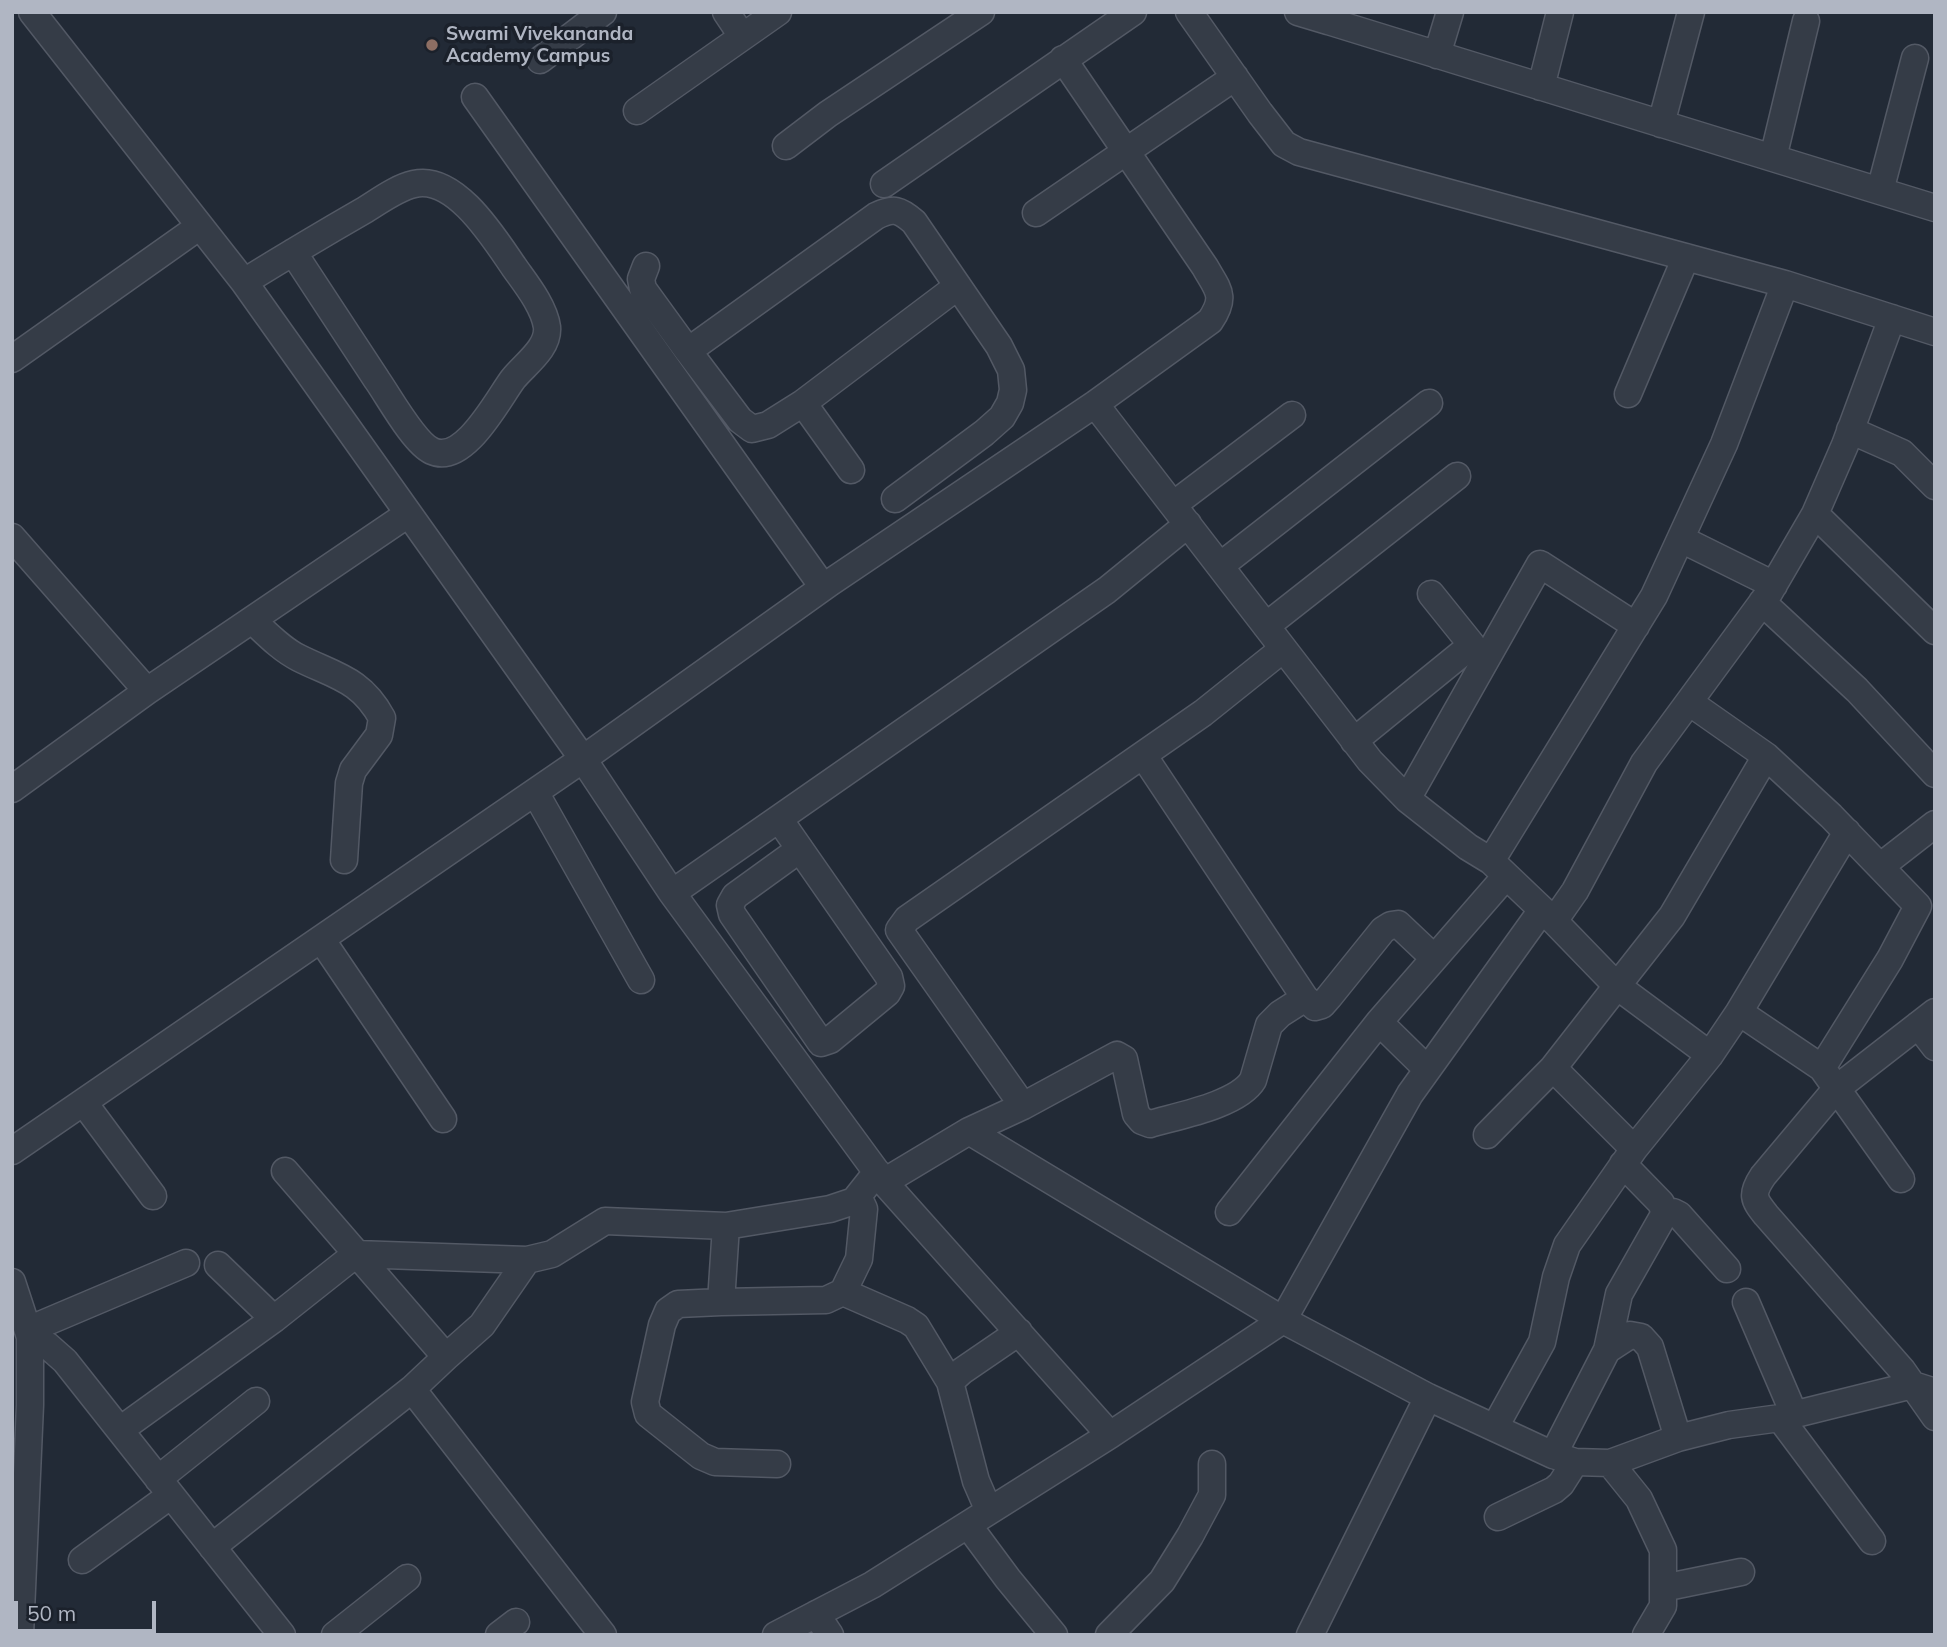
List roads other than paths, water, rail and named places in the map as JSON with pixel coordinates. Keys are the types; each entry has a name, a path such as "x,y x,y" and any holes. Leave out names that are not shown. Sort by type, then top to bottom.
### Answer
{"street":[{"path":"32,12 244,282 583,759 672,893 881,1177 1110,1435"},
{"path":"540,60 603,12"},
{"path":"726,12 743,36"},
{"path":"637,111 778,12"},
{"path":"786,146 828,114 981,12"},
{"path":"884,184 1133,12"},
{"path":"1189,12 1284,144 1299,152 1785,284 1935,332"},
{"path":"1298,12 1329,17 1437,55 1935,208"},
{"path":"1437,55 1450,12"},
{"path":"1541,87 1560,12"},
{"path":"1661,124 1691,12"},
{"path":"1773,158 1806,21"},
{"path":"1880,191 1914,58"},
{"path":"12,1151 583,759 823,587 1095,404 1210,321 1220,307 1219,292 1205,267 1063,59"},
{"path":"1036,213 1235,77"},
{"path":"475,97 823,587"},
{"path":"244,282 293,252 390,195 412,184 428,182 447,190 488,228 538,305 547,328 543,345 513,379 469,439 454,450 440,453 431,451 421,443 396,409 293,252"},
{"path":"688,351 876,216 887,210 902,212 914,222 999,346 1011,370 1013,390 1010,403 1002,416 950,460 895,499"},
{"path":"12,359 200,226"},
{"path":"1628,394 1686,257"},
{"path":"646,266 641,279 643,289 740,420 752,429 768,425 803,403 958,286"},
{"path":"1229,1212 1379,1022 1434,958 1498,869 1654,596 1724,444 1785,284"},
{"path":"776,1635 823,1624 872,1585 1110,1435 1283,1320 1410,1094 1548,916 1574,891 1644,764 1768,593 1815,514 1892,318"},
{"path":"803,403 851,470"},
{"path":"1220,566 1429,403"},
{"path":"1095,404 1370,761 1407,799 1498,869 1617,986 1710,1055"},
{"path":"672,893 1107,590 1181,514 1292,415"},
{"path":"1850,430 1902,453 1935,486"},
{"path":"950,460 970,487"},
{"path":"1266,626 1457,476"},
{"path":"12,789 147,691 408,514"},
{"path":"1815,514 1935,631"},
{"path":"12,537 147,691"},
{"path":"1681,539 1768,593 1935,774"},
{"path":"1407,799 1540,564 1636,626"},
{"path":"1354,741 1472,645 1431,594"},
{"path":"251,620 284,649 347,681 372,699 382,718 379,735 353,770 349,783 344,860"},
{"path":"1023,1106 899,930 907,919 1203,713 1283,649"},
{"path":"1689,702 1766,756 1847,832 1927,914 1890,959 1829,1078 1755,1188 1755,1198 1766,1215 1924,1388 1935,1417"},
{"path":"1143,755 1305,998 1315,1007 1322,1005 1383,930 1391,925 1398,924 1434,958"},
{"path":"1487,1135 1553,1068 1672,916 1766,756"},
{"path":"535,792 640,980"},
{"path":"779,819 800,849 889,977 891,986 887,993 830,1040 821,1042 732,914 730,905 735,897 800,849"},
{"path":"1881,866 1935,824"},
{"path":"1495,1427 1542,1342 1556,1277 1567,1245 1628,1156 1710,1055 1739,1012 1847,832"},
{"path":"321,939 443,1119"},
{"path":"120,1430 274,1318 356,1254 527,1260 552,1254 605,1221 726,1226 830,1209 854,1201 881,1177 1023,1106 1117,1055 1124,1059 1136,1114 1142,1121 1150,1124 1200,1109 1249,1087 1273,1019 1305,998"},
{"path":"1739,1012 1829,1078 1900,1179"},
{"path":"1829,1078 1926,1018 1935,1047"},
{"path":"1379,1022 1427,1069"},
{"path":"1553,1068 1628,1156 1665,1213"},
{"path":"84,1103 153,1196"},
{"path":"969,1131 1283,1320 1428,1397 1564,1459 1610,1463 1678,1438 1729,1425 1924,1388"},
{"path":"285,1171 446,1357"},
{"path":"778,1464 715,1462 701,1456 648,1414 645,1402 662,1325 668,1311 678,1304 826,1300 843,1292 859,1259 864,1209 858,1196"},
{"path":"1665,1213 1673,1212 1679,1215 1727,1269"},
{"path":"1498,1517 1561,1484 1564,1459 1607,1350 1619,1294 1665,1213"},
{"path":"721,1302 726,1226"},
{"path":"212,1547 412,1389 482,1325 527,1260"},
{"path":"29,1333 186,1263"},
{"path":"218,1265 274,1318"},
{"path":"14,1289 29,1333 21,1408 17,1578 20,1635"},
{"path":"843,1292 916,1326 950,1382 976,1481 979,1518 1008,1579 1054,1635"},
{"path":"1746,1302 1787,1416 1872,1541"},
{"path":"950,1382 1019,1332"},
{"path":"29,1333 65,1361 282,1635"},
{"path":"1607,1350 1630,1335 1641,1337 1650,1347 1678,1438"},
{"path":"412,1389 603,1635"},
{"path":"1310,1635 1428,1397"},
{"path":"82,1560 256,1401"},
{"path":"1610,1463 1639,1499 1663,1550 1663,1606 1646,1635"},
{"path":"1109,1635 1162,1581 1190,1536 1212,1495 1212,1464"},
{"path":"1663,1588 1741,1573"},
{"path":"335,1635 407,1578"}],"place":[{"name":"Swami Vivekananda Academy Campus","path":"432,45"}]}
